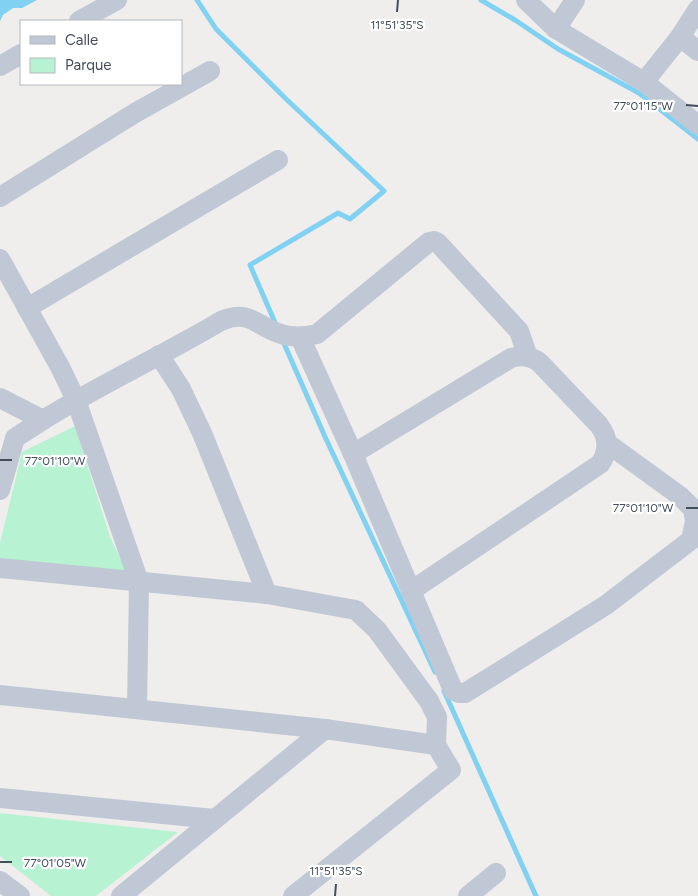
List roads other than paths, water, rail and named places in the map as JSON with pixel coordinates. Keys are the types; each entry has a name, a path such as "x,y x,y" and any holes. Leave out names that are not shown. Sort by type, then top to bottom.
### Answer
{"street":[{"path":"81,20 117,0"},
{"path":"526,0 556,29 644,82 698,125"},
{"path":"556,29 575,0"},
{"path":"644,82 680,37 698,9"},
{"path":"680,37 698,51"},
{"path":"0,66 20,55"},
{"path":"0,196 135,112 210,71"},
{"path":"27,308 278,160"},
{"path":"0,490 15,438 76,400 220,320 243,317 252,319 280,334 300,337 317,334 429,242 434,241 438,243 519,331 528,356"},
{"path":"0,259 76,400 139,582 137,709"},
{"path":"300,337 354,454 453,690 465,693"},
{"path":"159,355 181,389 202,433 267,594"},
{"path":"354,454 512,358 522,356 528,356 538,362 599,426 608,443 604,458 600,464 411,592"},
{"path":"0,398 43,420"},
{"path":"437,717 451,707 465,693 606,604 691,540 696,521 692,509 680,496 608,443"},
{"path":"0,568 267,594 356,610 377,630 429,701 437,717 436,745 451,770 293,896"},
{"path":"0,695 325,729 436,745"},
{"path":"120,896 325,729"},
{"path":"0,798 214,819"},
{"path":"468,896 496,873"},
{"path":"0,881 20,896"}],"water":[{"path":"0,0 37,0 22,8 13,8 3,15 0,21"}],"waterway":[{"path":"197,0 216,29 285,98 384,191 350,219 338,213 250,265 277,327"},
{"path":"481,0 558,49 639,93 698,139"},
{"path":"282,339 326,439 435,672"},
{"path":"444,691 536,896"}]}
